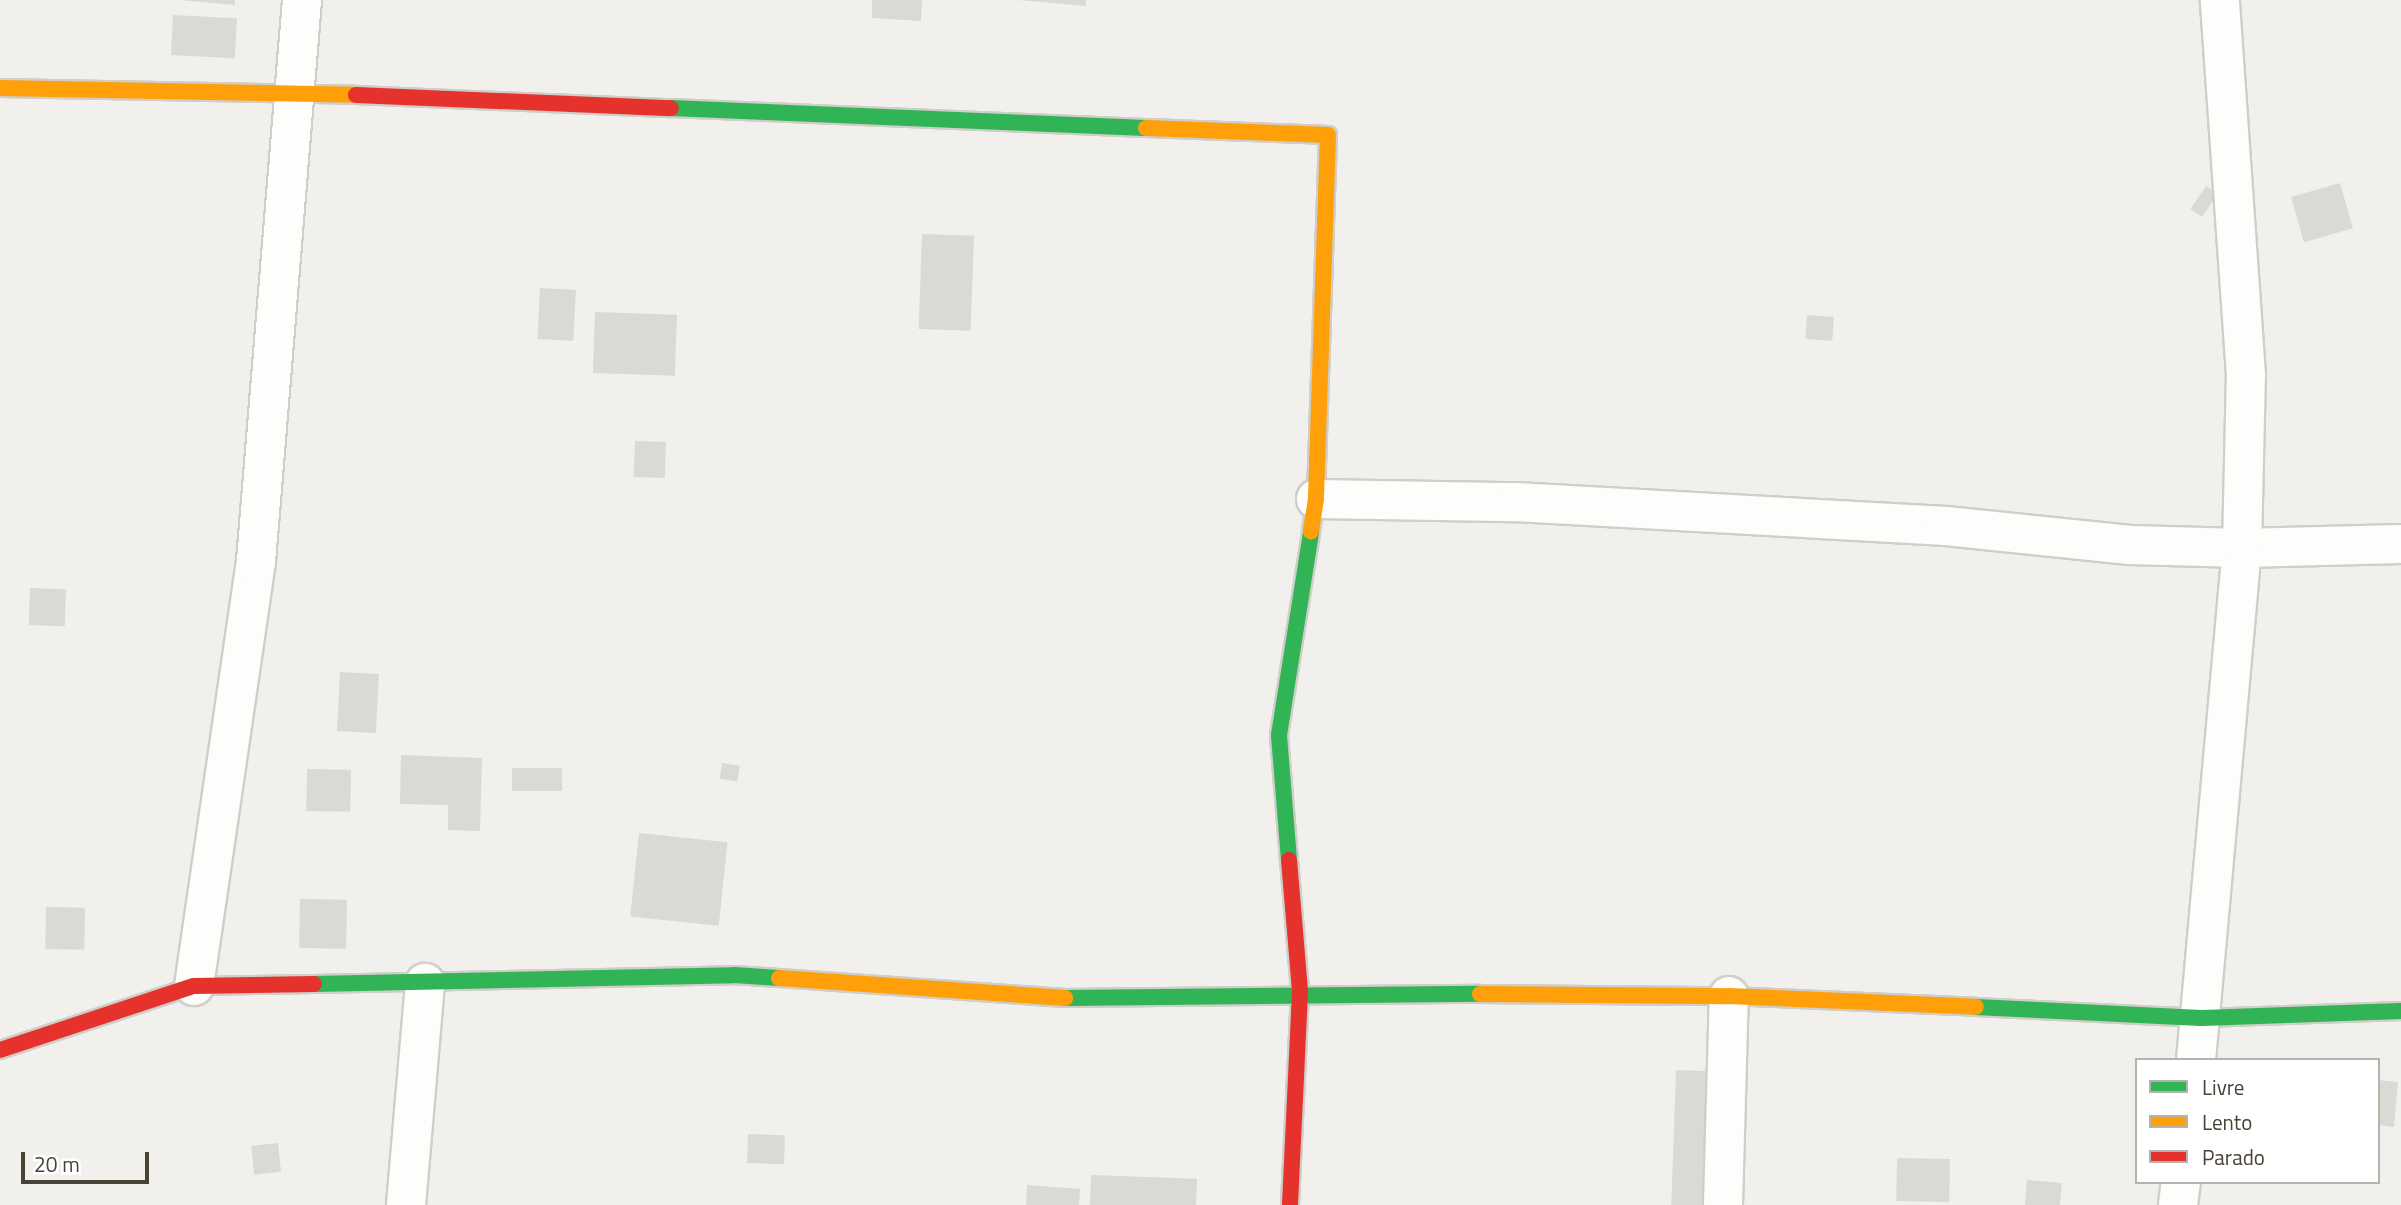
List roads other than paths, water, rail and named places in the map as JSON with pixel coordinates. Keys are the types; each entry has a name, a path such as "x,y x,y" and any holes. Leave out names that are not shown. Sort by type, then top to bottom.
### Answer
{"street":[{"path":"194,986 256,561 297,93 302,0"},
{"path":"2196,1058 2242,548 2246,375 2220,0"},
{"path":"0,88 297,93 1328,135 1315,499 1279,735 1300,992 1290,1205"},
{"path":"1315,499 1516,502 1933,525 2130,545 2242,548 2401,544"},
{"path":"0,1050 194,986 734,975 1067,998 1300,992 1729,996 2201,1017 2401,1011"},
{"path":"406,1205 425,983"},
{"path":"1723,1205 1729,996"},
{"path":"2178,1205 2181,1184"}]}
